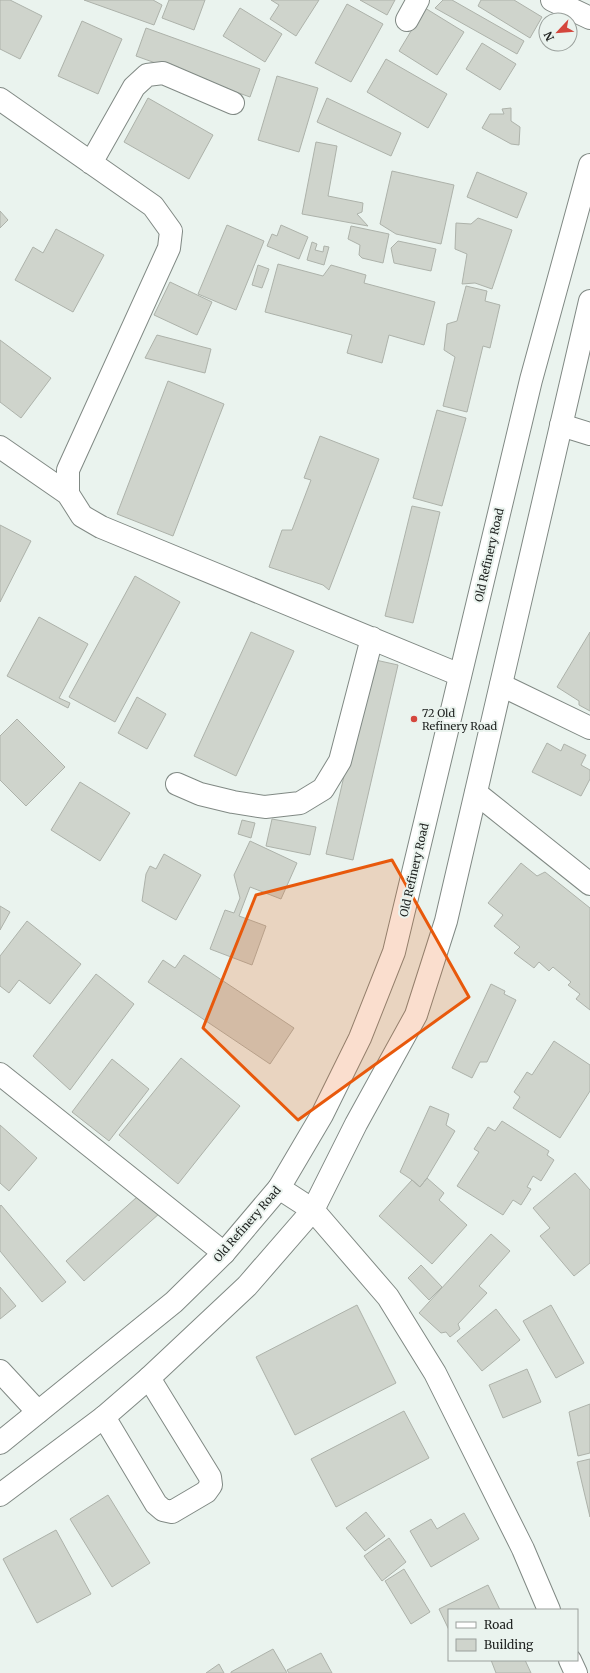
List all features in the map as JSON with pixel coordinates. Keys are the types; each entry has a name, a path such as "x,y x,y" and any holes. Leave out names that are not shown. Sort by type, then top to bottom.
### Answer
{"main road":[{"path":"407,20 418,0"},
{"path":"552,0 590,18"},
{"path":"91,163 134,87 147,75 163,73 233,102"},
{"path":"0,99 152,206 171,230 169,248 68,470 68,494"},
{"name":"Old Refinery Road","path":"0,1443 174,1302 224,1253 279,1188 322,1114 360,1038 394,952 531,380 590,165"},
{"path":"0,1494 104,1417 149,1378 247,1286 313,1210 356,1124 416,1015 446,921 590,301"},
{"path":"561,425 590,434"},
{"path":"0,447 68,494 82,516 101,527 460,675"},
{"path":"177,784 200,794 233,802 265,807 300,803 323,789 340,762 372,638"},
{"path":"500,685 590,728"},
{"path":"476,793 590,884"},
{"path":"0,1074 224,1253"},
{"path":"279,1188 313,1210 388,1297 435,1373 523,1549 549,1609"},
{"path":"0,1371 38,1412"},
{"path":"104,1417 156,1504 163,1510 172,1512 206,1492 211,1485 210,1477 149,1378"},
{"path":"570,1661 576,1673"}],"highlighted area":[{"path":"392,860 469,997 298,1120 203,1028 256,895"}],"building":[{"path":"0,0 10,0 42,16 20,59 0,49"},
{"path":"84,0 153,0 162,5 154,25"},
{"path":"169,0 205,0 194,30 162,18"},
{"path":"271,0 319,0 296,36 270,19 279,5"},
{"path":"360,0 395,0 387,15"},
{"path":"443,0 452,0 524,41 517,54 435,8"},
{"path":"481,0 514,0 538,15 538,24 530,38 478,6"},
{"path":"347,4 383,24 351,82 315,63"},
{"path":"240,8 282,34 265,62 223,36"},
{"path":"425,8 464,32 437,75 399,51"},
{"path":"82,21 122,39 98,94 58,76"},
{"path":"146,28 260,69 250,97 136,56"},
{"path":"482,43 516,64 500,90 466,69"},
{"path":"386,59 447,94 428,128 367,92"},
{"path":"277,76 318,88 299,152 258,140"},
{"path":"148,98 213,135 189,179 124,142"},
{"path":"327,98 401,133 391,156 317,122"},
{"path":"511,108 511,121 520,127 519,145 511,144 482,128 490,114 504,114 502,109"},
{"path":"316,142 337,146 328,196 363,203 362,212 357,214 368,226 302,214"},
{"path":"392,171 454,185 441,244 396,234 380,224"},
{"path":"477,172 527,193 517,218 467,197"},
{"path":"0,211 8,220 0,228"},
{"path":"478,218 512,230 492,289 475,283 462,284 467,254 455,249 456,223 471,224"},
{"path":"227,225 264,241 236,310 198,294"},
{"path":"281,225 308,237 299,259 267,246 272,234 277,236"},
{"path":"351,226 389,234 383,263 362,258 359,255 360,245 348,239"},
{"path":"56,229 104,255 73,312 15,280 33,247 43,253"},
{"path":"398,241 436,249 431,271 394,263 391,248"},
{"path":"312,242 317,244 315,250 323,252 324,246 329,247 324,265 307,260"},
{"path":"278,264 323,276 331,265 366,275 364,283 435,302 424,345 389,335 382,363 347,353 352,335 265,312"},
{"path":"258,265 269,269 262,288 252,285"},
{"path":"170,282 212,302 197,335 154,315"},
{"path":"466,286 487,291 485,301 500,305 490,348 483,346 467,412 443,406 455,357 444,350 447,324 457,321"},
{"path":"157,335 211,349 205,373 145,358"},
{"path":"0,340 51,378 21,418 0,402"},
{"path":"168,381 224,404 173,536 117,514"},
{"path":"437,410 466,418 442,506 413,498"},
{"path":"320,436 379,459 329,590 323,585 269,567 282,530 292,530 311,480 304,478"},
{"path":"412,506 440,512 413,623 385,616"},
{"path":"0,525 31,541 0,602"},
{"path":"135,576 180,602 115,722 69,697"},
{"path":"39,617 88,644 59,698 70,703 68,708 7,676"},
{"path":"251,632 294,651 236,776 194,756"},
{"path":"590,632 590,711 579,705 579,701 557,687"},
{"path":"371,659 398,665 353,860 326,854"},
{"path":"137,697 166,714 147,749 118,733"},
{"path":"17,719 65,767 26,806 0,780 0,736"},
{"path":"547,743 561,751 564,744 586,755 581,765 590,770 590,779 581,796 532,772"},
{"path":"80,782 130,813 100,861 51,830"},
{"path":"272,819 316,827 310,855 266,846"},
{"path":"242,820 255,823 251,838 238,834"},
{"path":"250,841 297,863 281,899 250,887 239,916 266,926 252,965 210,949 225,910 234,913 240,898 234,875"},
{"path":"164,854 201,875 176,920 142,901 146,874 150,866 156,869"},
{"path":"521,863 537,876 545,872 590,908 590,1010 576,999 580,994 568,985 571,982 553,967 549,971 539,962 534,968 514,953 520,947 494,926 503,915 488,903"},
{"path":"0,906 10,912 0,930"},
{"path":"27,921 81,964 50,1004 19,980 9,993 0,986 0,956"},
{"path":"184,955 294,1028 270,1064 148,982 163,960 175,968"},
{"path":"96,974 134,1004 70,1090 33,1056"},
{"path":"491,984 505,991 504,994 516,1000 487,1062 480,1062 472,1078 452,1068"},
{"path":"554,1041 590,1065 590,1091 560,1138 513,1108 520,1097 514,1092 527,1072 532,1075"},
{"path":"181,1058 240,1106 178,1184 119,1135"},
{"path":"112,1059 149,1089 109,1141 72,1112"},
{"path":"430,1106 449,1114 446,1125 455,1131 420,1187 400,1172"},
{"path":"502,1121 549,1151 547,1155 554,1160 541,1181 533,1176 527,1187 531,1189 521,1205 513,1200 503,1215 457,1186 479,1152 474,1149 488,1127 495,1131"},
{"path":"0,1125 37,1158 9,1191 0,1183"},
{"path":"575,1173 590,1190 590,1263 574,1276 540,1236 550,1228 533,1208"},
{"path":"427,1178 444,1193 439,1200 467,1225 432,1264 379,1216 412,1180 420,1187"},
{"path":"137,1197 160,1213 84,1281 66,1261"},
{"path":"1,1205 66,1282 42,1302 0,1251"},
{"path":"491,1234 510,1251 479,1286 487,1293 458,1324 460,1329 450,1337 446,1332 441,1333 419,1313"},
{"path":"421,1265 442,1287 429,1300 408,1278"},
{"path":"0,1287 16,1306 0,1319"},
{"path":"357,1305 396,1383 295,1435 256,1357"},
{"path":"551,1305 584,1363 556,1378 523,1321"},
{"path":"496,1309 520,1340 482,1371 457,1341"},
{"path":"527,1369 541,1402 503,1418 489,1385"},
{"path":"590,1404 590,1453 578,1456 569,1412"},
{"path":"404,1411 429,1458 336,1507 311,1459"},
{"path":"590,1459 590,1517 577,1462"},
{"path":"108,1495 150,1563 112,1587 70,1519"},
{"path":"366,1512 385,1536 365,1551 346,1528"},
{"path":"464,1513 479,1539 431,1567 410,1531 431,1519 437,1529"},
{"path":"56,1530 91,1594 37,1623 3,1559"},
{"path":"389,1538 406,1562 382,1581 364,1556"},
{"path":"404,1569 430,1612 411,1624 385,1581"},
{"path":"488,1585 500,1609 448,1609 448,1628 439,1609"},
{"path":"273,1649 287,1673 231,1673 231,1672"},
{"path":"321,1653 332,1673 289,1673 287,1670"},
{"path":"491,1661 525,1661 531,1673 496,1673"},
{"path":"219,1664 224,1673 206,1673"}],"place":[{"name":"72 Old Refinery Road","path":"414,719"}]}
